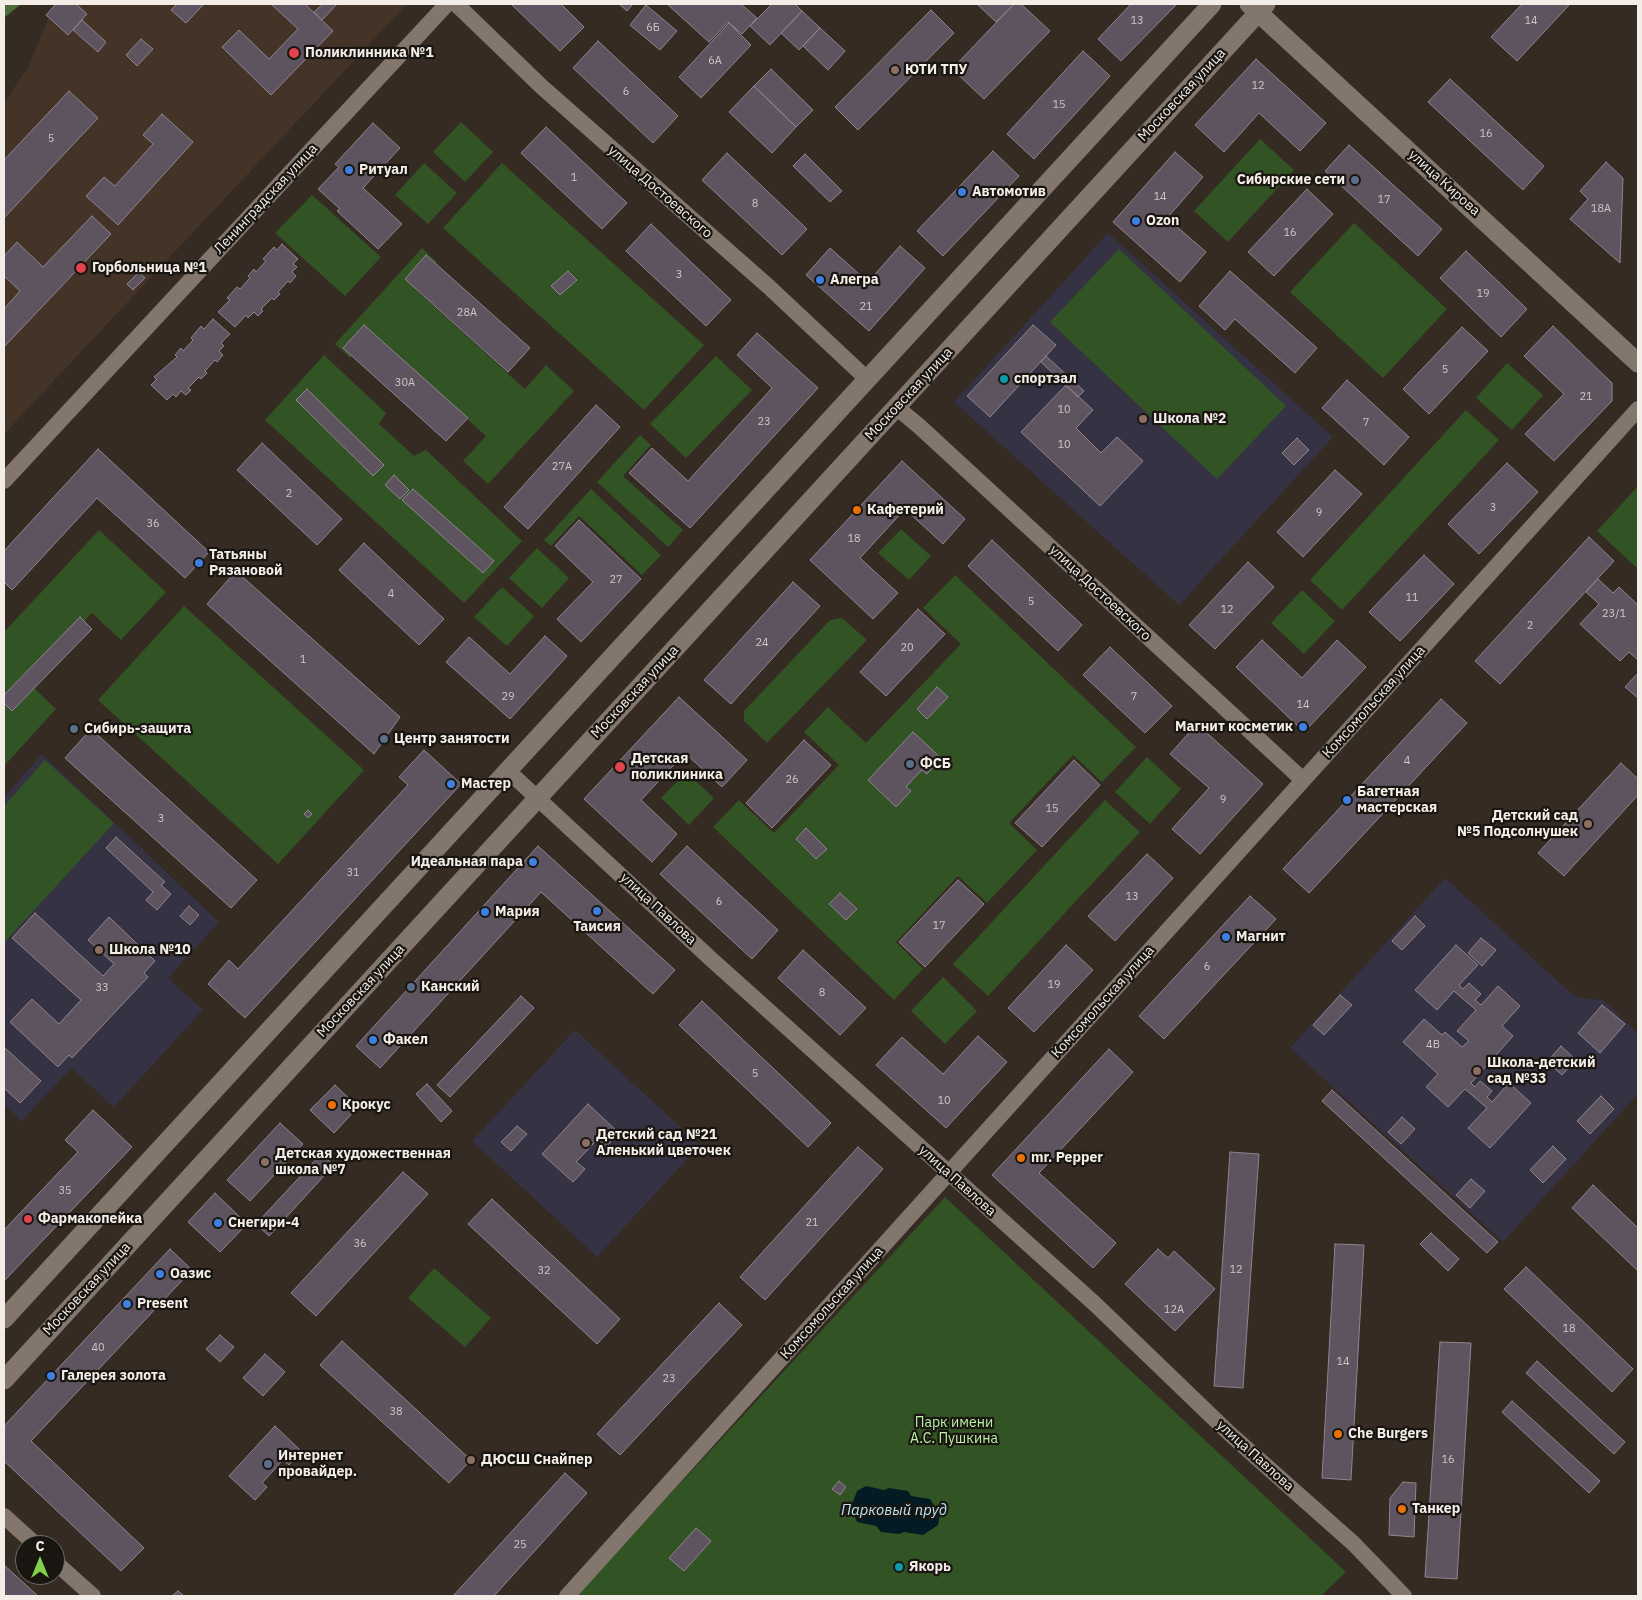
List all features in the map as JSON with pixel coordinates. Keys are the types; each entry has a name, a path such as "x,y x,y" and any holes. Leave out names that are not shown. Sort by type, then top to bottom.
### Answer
{"main road":[{"path":"4,1319 1212,4"},
{"name":"улица Кирова","path":"1258,7 1638,362"},
{"name":"Московская улица","path":"4,1380 896,407 1258,7"}],"street":[{"name":"Ленинградская улица","path":"4,481 446,4"},
{"name":"улица Достоевского","path":"456,4 542,87 769,287 867,379"},
{"name":"улица Достоевского","path":"896,407 919,426 1303,780"},
{"name":"Комсомольская улица","path":"567,1596 1638,408"},
{"name":"улица Павлова","path":"507,770 710,959 1095,1304 1229,1433 1354,1544 1404,1596"},
{"path":"4,1516 25,1535"},
{"path":"65,1571 93,1596"}],"shaded area":[{"name":"Горбольница №1","path":"54,4 407,4 4,434 4,103 30,64"},
{"name":"Школа №2","path":"1108,233 1333,437 1179,605 954,402"},
{"name":"Школа №10","path":"42,754 219,922 168,978 203,1010 114,1107 71,1068 22,1121 4,1104 4,797"},
{"name":"Школа-детский сад №33","path":"1445,878 1575,997 1603,1000 1638,1033 1638,1094 1503,1242 1290,1048"},
{"name":"Детский сад №21 Аленький цветочек","path":"575,1030 700,1145 597,1257 472,1141"}],"green space":[{"path":"4,4 21,4 4,18"},
{"path":"461,122 493,152 465,182 433,152"},
{"path":"1260,139 1294,170 1228,242 1194,211"},
{"path":"424,163 457,193 428,224 395,195"},
{"path":"502,163 704,345 644,410 443,228"},
{"path":"312,195 381,257 345,296 275,233"},
{"path":"1354,223 1447,309 1383,378 1290,292"},
{"path":"422,248 437,262 414,288 525,389 546,365 574,391 488,484 463,461 486,436 373,334 350,358 335,344"},
{"path":"1119,249 1286,406 1217,479 1050,322"},
{"path":"324,355 386,413 379,424 414,456 426,450 522,541 464,603 265,420"},
{"path":"716,356 752,390 686,458 650,424"},
{"path":"1507,363 1543,395 1512,430 1476,398"},
{"path":"1466,410 1499,440 1342,610 1310,580"},
{"path":"640,435 651,445 623,476 683,530 668,547 597,482"},
{"path":"1638,486 1638,569 1597,531"},
{"path":"591,489 661,555 642,575 579,516 551,546 544,540"},
{"path":"901,529 931,556 909,580 878,553"},
{"path":"99,530 166,592 121,640 92,613 28,682 56,709 4,766 4,632"},
{"path":"537,548 569,578 542,608 509,578"},
{"path":"955,575 1136,747 1102,782 1073,755 1009,823 1037,850 987,903 958,876 896,942 923,969 894,1000 713,827 739,800 774,833 839,765 804,732 828,707 866,743 961,644 923,608"},
{"path":"502,587 534,616 507,646 474,617"},
{"path":"1302,590 1335,621 1304,654 1271,623"},
{"path":"184,606 364,770 278,864 98,700"},
{"path":"842,618 867,640 767,743 744,721 744,711 830,620"},
{"path":"1147,757 1181,789 1150,824 1115,792"},
{"path":"45,760 114,823 4,943 4,806"},
{"path":"686,772 714,798 689,825 661,798"},
{"path":"1105,800 1140,832 988,996 953,964"},
{"path":"943,977 977,1011 945,1044 911,1011"},
{"name":"Парк имени А.С. Пушкина","path":"945,1197 1346,1572 1321,1596 576,1596"},
{"path":"434,1268 491,1318 465,1347 408,1298"}],"water":[{"name":"Парковый пруд","path":"866,1486 884,1490 889,1488 908,1491 911,1496 930,1499 940,1515 938,1525 923,1535 904,1532 899,1534 881,1532 876,1526 857,1522 851,1507 857,1491"}],"building":[{"path":"56,4 76,4 87,14 68,35 46,15"},
{"path":"177,4 204,4 186,23 171,10"},
{"name":"Поликлинника №1","path":"271,4 305,4 333,31 271,95 222,47 239,30 269,59 298,29"},
{"path":"323,4 337,4 322,20 314,12"},
{"path":"511,4 561,4 584,27 560,51"},
{"path":"619,4 633,4 627,11"},
{"path":"667,4 741,4 757,18 742,34 728,22 709,42"},
{"path":"772,4 795,4 802,11 770,45 750,26"},
{"path":"977,4 1014,4 996,22"},
{"path":"1014,4 1021,4 1050,31 984,99 952,69"},
{"path":"1131,4 1177,4 1121,61 1098,39"},
{"path":"1522,4 1570,4 1517,61 1491,37"},
{"path":"646,5 677,31 660,50 630,25"},
{"name":"ЮТИ ТПУ","path":"931,10 954,33 858,130 835,107"},
{"path":"802,11 820,28 799,50 781,33"},
{"path":"82,20 106,42 98,52 73,30"},
{"path":"729,23 751,45 701,98 679,77"},
{"path":"820,28 845,51 828,70 803,46"},
{"path":"141,39 153,49 137,66 126,55"},
{"path":"598,41 678,116 653,143 573,68"},
{"path":"1083,51 1110,76 1034,159 1007,134"},
{"path":"1256,59 1326,123 1300,151 1259,113 1224,152 1195,125"},
{"path":"771,69 813,110 796,127 754,86"},
{"path":"1450,79 1544,166 1523,190 1428,102"},
{"path":"754,86 796,127 772,153 729,112"},
{"path":"69,91 98,118 4,218 4,160"},
{"path":"162,114 193,142 118,225 86,196 104,177 115,186 153,144 143,135"},
{"path":"373,123 400,148 363,188 402,224 378,249 337,211 340,209 318,189 339,167 335,164"},
{"path":"546,127 627,203 602,229 521,153"},
{"path":"1349,145 1442,229 1418,256 1325,171"},
{"path":"993,151 1019,176 943,256 917,231"},
{"path":"1175,152 1203,177 1167,218 1206,252 1180,282 1113,222"},
{"path":"727,153 807,229 782,255 702,180"},
{"path":"805,154 842,191 830,202 793,166"},
{"path":"1606,162 1623,178 1620,263 1570,219 1588,199 1580,191"},
{"path":"1307,189 1333,214 1274,276 1248,252"},
{"path":"92,216 111,234 4,347 4,309 20,291 4,276 4,256 17,242 43,267"},
{"path":"651,224 731,300 706,326 626,251"},
{"path":"282,244 298,259 293,264 297,267 292,272 296,276 290,283 288,281 278,292 280,294 274,300 272,298 261,309 263,311 258,316 254,312 248,318 246,315 235,327 218,312 230,300 227,298 237,287 240,289 250,278 248,276 254,269 256,272 266,261 263,259 274,247 277,250"},
{"path":"900,246 925,268 869,331 806,275 830,248 868,282"},
{"path":"1466,251 1527,309 1501,337 1440,278"},
{"path":"426,255 530,348 508,372 405,279"},
{"path":"568,271 577,280 560,295 551,286"},
{"path":"1230,271 1317,348 1295,373 1235,319 1225,330 1199,306"},
{"path":"139,272 145,278 133,290 127,284"},
{"path":"213,319 230,334 221,343 224,346 219,351 223,355 217,362 215,360 205,371 207,373 201,379 199,377 188,388 191,390 186,395 181,391 176,397 173,394 167,400 151,385 157,379 154,377 177,357 175,355 181,348 183,351 193,340 191,338 201,326 204,329"},
{"path":"364,325 468,418 446,441 343,348"},
{"name":"спортзал","path":"1033,325 1056,345 990,417 967,396"},
{"path":"1553,326 1612,383 1612,401 1554,461 1525,434 1564,394 1524,356"},
{"path":"1462,327 1488,351 1429,414 1403,389"},
{"path":"757,333 818,388 690,528 629,473 652,448 688,481 772,388 737,355"},
{"path":"1046,356 1084,391 1078,397 1041,362"},
{"path":"1347,380 1409,437 1384,465 1322,408"},
{"path":"1066,385 1093,410 1076,428 1101,453 1117,437 1143,461 1100,506 1021,432"},
{"path":"307,389 384,465 373,476 296,400"},
{"path":"596,405 620,427 528,529 504,507"},
{"path":"1297,438 1309,450 1294,465 1282,453"},
{"path":"262,443 342,519 317,545 237,470"},
{"path":"98,449 209,552 185,578 97,498 12,590 4,582 4,551"},
{"path":"902,461 965,519 943,544 905,509 860,558 898,593 873,619 810,560"},
{"path":"1507,463 1538,492 1479,554 1448,524"},
{"path":"1335,470 1362,494 1303,557 1277,532"},
{"path":"394,475 409,490 400,499 385,485"},
{"path":"413,489 494,561 483,573 402,500"},
{"path":"579,520 641,579 581,642 557,619 593,582 555,546"},
{"path":"1589,537 1614,561 1500,684 1475,661"},
{"path":"992,540 1082,625 1058,651 968,566"},
{"path":"364,543 444,619 419,645 339,570"},
{"path":"1424,555 1454,584 1400,641 1369,612"},
{"path":"1248,562 1274,587 1215,649 1189,625"},
{"path":"236,571 400,717 374,754 207,604"},
{"path":"1598,579 1613,593 1619,587 1638,605 1638,660 1629,652 1620,661 1580,624 1599,604 1586,592"},
{"path":"793,582 820,606 731,704 704,680"},
{"path":"918,609 945,634 886,696 860,672"},
{"path":"80,617 92,629 12,711 4,703 4,695"},
{"path":"545,636 567,656 510,719 446,662 469,637 510,674"},
{"path":"1262,640 1302,678 1337,640 1366,667 1304,732 1236,667"},
{"path":"1110,647 1172,706 1145,733 1083,675"},
{"path":"1638,673 1638,698 1625,687"},
{"path":"937,687 948,697 927,719 917,709"},
{"path":"679,697 747,760 722,787 685,753 641,800 677,834 652,862 584,799"},
{"path":"1441,699 1467,723 1309,893 1283,869"},
{"path":"1197,724 1263,784 1200,854 1172,829 1209,788 1170,754"},
{"path":"91,729 257,880 231,908 65,758"},
{"name":"ФСБ","path":"913,732 941,758 927,774 922,770 914,778 906,787 911,791 896,807 868,780"},
{"path":"804,740 831,765 772,828 746,803"},
{"path":"424,750 461,784 245,1018 208,984 229,960 238,969 408,785 399,777"},
{"path":"1074,760 1100,785 1042,847 1015,823"},
{"name":"Детский сад №5 Подсолнушек","path":"1621,763 1638,779 1638,795 1564,876 1538,853"},
{"path":"308,810 312,814 308,818 304,814"},
{"path":"806,828 827,849 816,859 796,839"},
{"path":"116,837 165,882 161,885 171,894 157,910 146,900 153,892 106,848"},
{"path":"538,846 675,970 653,994 541,892 380,1068 356,1046"},
{"path":"687,846 778,930 752,959 660,874"},
{"path":"1147,854 1173,878 1115,941 1088,916"},
{"path":"958,880 984,904 925,967 899,942"},
{"path":"840,893 857,909 846,920 829,904"},
{"path":"1250,896 1276,919 1164,1039 1139,1016"},
{"path":"189,906 199,915 190,925 180,916"},
{"path":"35,913 103,976 114,964 88,940 109,917 155,961 144,973 148,977 72,1058 69,1055 58,1067 10,1022 32,999 59,1024 81,1000 12,938"},
{"path":"1415,916 1425,926 1402,950 1392,941"},
{"path":"1481,938 1496,950 1482,966 1468,953"},
{"path":"1066,945 1093,970 1034,1032 1008,1008"},
{"path":"1456,945 1478,965 1459,985 1463,989 1469,983 1481,994 1475,1000 1481,1005 1498,986 1520,1006 1502,1026 1513,1036 1471,1083 1475,1087 1480,1081 1492,1091 1487,1097 1492,1102 1509,1083 1531,1103 1490,1148 1468,1128 1487,1108 1465,1089 1448,1107 1426,1087 1438,1074 1403,1042 1424,1019 1442,1035 1445,1032 1462,1047 1469,1041 1457,1031 1476,1010 1454,991 1437,1010 1415,990"},
{"path":"803,950 866,1008 840,1035 778,978"},
{"path":"1340,995 1352,1005 1324,1035 1313,1025"},
{"path":"521,996 534,1008 450,1097 437,1085"},
{"path":"702,1001 831,1123 808,1147 679,1025"},
{"path":"1602,1005 1625,1024 1600,1053 1578,1033"},
{"path":"978,1036 1007,1062 946,1128 876,1065 902,1037 943,1074"},
{"path":"1561,1046 1576,1060 1562,1075 1547,1062"},
{"path":"4,1047 41,1081 20,1103 4,1088"},
{"path":"1109,1049 1133,1072 1039,1173 1116,1243 1093,1268 992,1175"},
{"path":"427,1084 452,1111 441,1122 416,1094"},
{"path":"335,1085 358,1107 334,1133 310,1110"},
{"path":"1332,1090 1498,1242 1487,1253 1322,1101"},
{"path":"1601,1096 1614,1109 1590,1134 1577,1121"},
{"path":"588,1104 619,1133 606,1147 598,1139 576,1162 585,1169 573,1182 542,1154"},
{"path":"93,1110 132,1147 4,1281 4,1230 78,1152 65,1140"},
{"path":"1402,1117 1415,1129 1401,1144 1388,1132"},
{"name":"Детская художественная школа №7","path":"280,1123 303,1144 250,1201 227,1180"},
{"path":"517,1126 527,1134 511,1151 501,1142"},
{"path":"1553,1146 1566,1159 1543,1183 1530,1170"},
{"path":"858,1147 883,1169 765,1300 740,1277"},
{"path":"1230,1152 1259,1154 1243,1388 1214,1386"},
{"path":"321,1154 334,1165 269,1236 256,1224"},
{"path":"403,1172 428,1194 316,1316 291,1293"},
{"path":"1471,1179 1485,1191 1470,1208 1456,1195"},
{"path":"1593,1185 1638,1228 1638,1271 1572,1208"},
{"name":"Снегири-4","path":"215,1193 247,1224 220,1252 188,1222"},
{"path":"492,1199 620,1319 597,1344 468,1224"},
{"path":"1431,1233 1459,1259 1448,1271 1420,1244"},
{"path":"1335,1244 1364,1245 1351,1480 1322,1478"},
{"path":"170,1249 192,1270 31,1441 144,1548 121,1571 4,1461 4,1426"},
{"path":"1158,1249 1168,1258 1174,1251 1215,1289 1175,1331 1125,1284"},
{"path":"1526,1267 1633,1369 1612,1392 1504,1289"},
{"path":"719,1303 742,1325 620,1455 597,1434"},
{"path":"220,1335 234,1347 220,1362 206,1349"},
{"path":"342,1341 471,1460 449,1483 320,1365"},
{"path":"1440,1342 1471,1343 1457,1579 1425,1577"},
{"path":"265,1354 285,1372 263,1396 243,1378"},
{"path":"1537,1361 1625,1442 1614,1454 1526,1373"},
{"path":"1512,1401 1600,1481 1589,1493 1502,1412"},
{"path":"275,1426 301,1451 289,1465 283,1460 262,1483 267,1487 255,1500 229,1476"},
{"path":"565,1473 587,1493 494,1596 453,1596"},
{"path":"839,1481 846,1487 840,1495 832,1489"},
{"path":"1403,1482 1416,1483 1414,1537 1389,1535 1390,1498"},
{"path":"696,1528 711,1541 684,1571 669,1558"},
{"path":"4,1565 15,1575 15,1585 26,1585 38,1596 4,1596"},
{"path":"178,1591 184,1596 172,1596"}],"place":[{"name":"Поликлинника №1","path":"294,53"},
{"name":"ЮТИ ТПУ","path":"895,70"},
{"name":"Ритуал","path":"349,170"},
{"name":"Сибирские сети","path":"1355,180"},
{"name":"Автомотив","path":"962,192"},
{"name":"Ozon","path":"1136,221"},
{"name":"Горбольница №1","path":"81,268"},
{"name":"Алегра","path":"820,280"},
{"name":"спортзал","path":"1004,379"},
{"name":"Школа №2","path":"1143,419"},
{"name":"Кафетерий","path":"857,510"},
{"name":"Татьяны Рязановой","path":"199,563"},
{"name":"Магнит косметик","path":"1303,727"},
{"name":"Сибирь-защита","path":"74,729"},
{"name":"Центр занятости","path":"384,739"},
{"name":"ФСБ","path":"910,764"},
{"name":"Детская поликлиника","path":"620,767"},
{"name":"Мастер","path":"451,784"},
{"name":"Багетная мастерская","path":"1347,800"},
{"name":"Детский сад №5 Подсолнушек","path":"1588,824"},
{"name":"Идеальная пара","path":"533,862"},
{"name":"Таисия","path":"597,911"},
{"name":"Мария","path":"485,912"},
{"name":"Магнит","path":"1226,937"},
{"name":"Школа №10","path":"99,950"},
{"name":"Канский","path":"411,987"},
{"name":"Факел","path":"373,1040"},
{"name":"Школа-детский сад №33","path":"1477,1071"},
{"name":"Крокус","path":"332,1105"},
{"name":"Детский сад №21 Аленький цветочек","path":"586,1143"},
{"name":"mr. Pepper","path":"1021,1158"},
{"name":"Детская художественная школа №7","path":"265,1162"},
{"name":"Фармакопейка","path":"28,1219"},
{"name":"Снегири-4","path":"218,1223"},
{"name":"Оазис","path":"160,1274"},
{"name":"Present","path":"127,1304"},
{"name":"Галерея золота","path":"51,1376"},
{"name":"Che Burgers","path":"1338,1434"},
{"name":"ДЮСШ Снайпер","path":"471,1460"},
{"name":"Интернет провайдер.","path":"268,1464"},
{"name":"Танкер","path":"1402,1509"},
{"name":"Якорь","path":"899,1567"}]}
